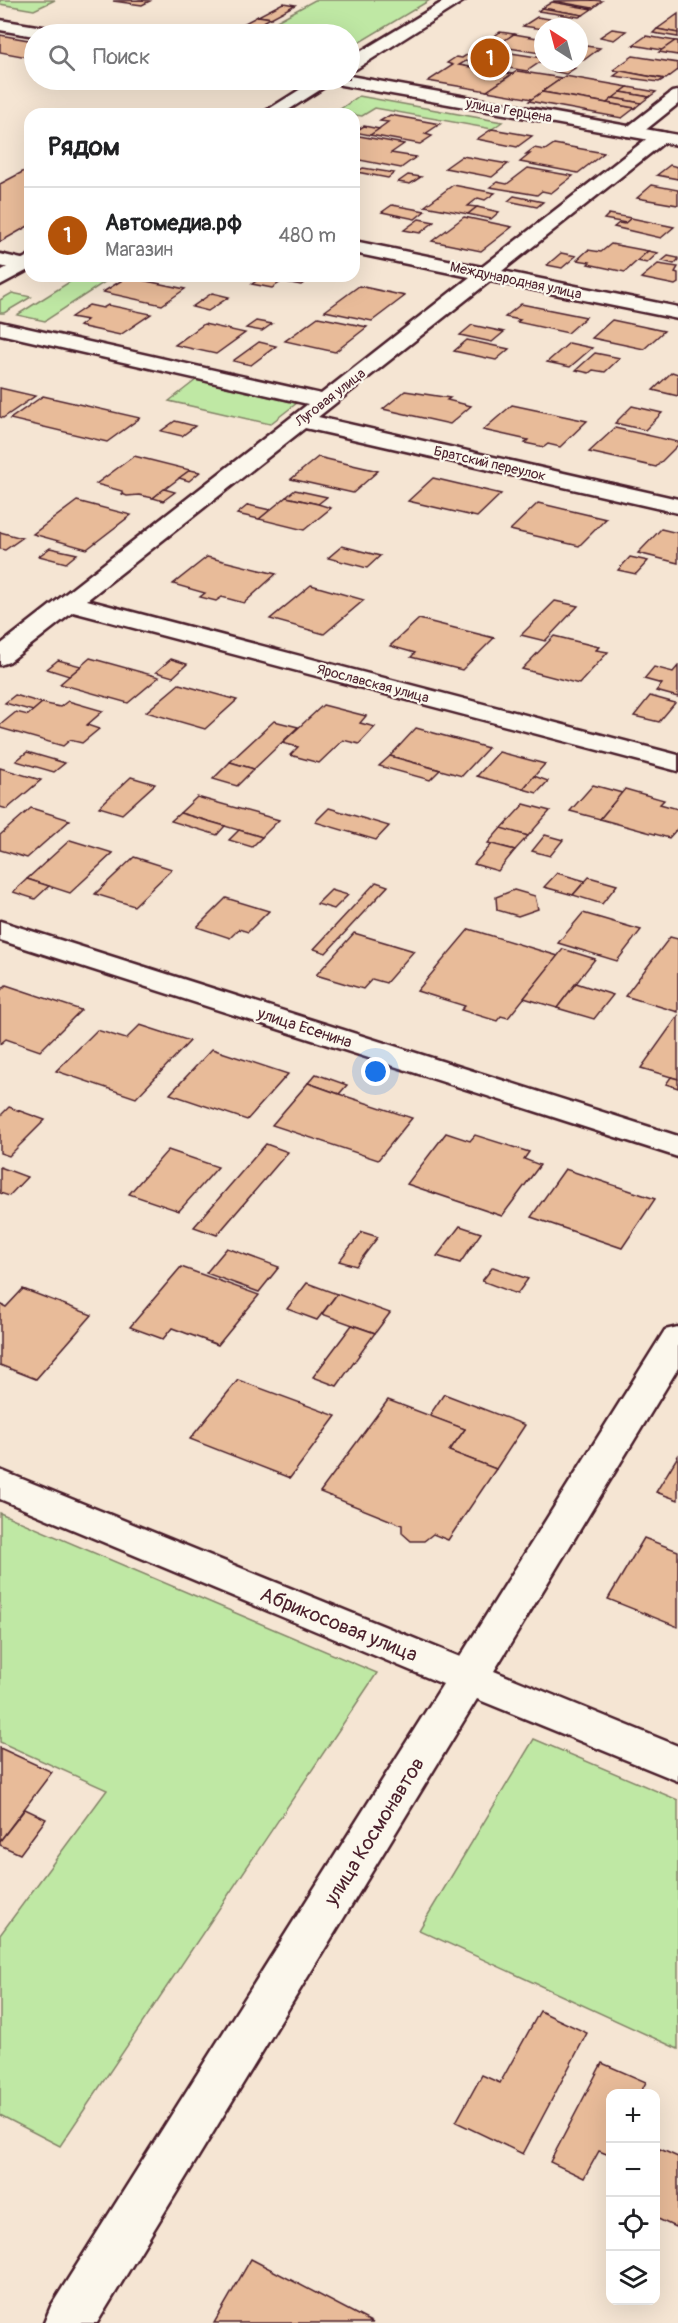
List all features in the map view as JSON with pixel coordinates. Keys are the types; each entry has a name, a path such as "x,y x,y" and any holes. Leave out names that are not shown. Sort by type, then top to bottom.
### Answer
{"street":[{"path":"360,59 457,0"},
{"path":"0,25 24,29"},
{"name":"улица Герцена","path":"360,84 669,138"},
{"path":"280,108 310,90"},
{"path":"632,132 678,96"},
{"name":"Луговая улица","path":"0,657 488,274 669,138"},
{"name":"Международная улица","path":"360,248 678,313"},
{"path":"0,260 24,263"},
{"path":"0,279 24,265"},
{"path":"0,328 326,401"},
{"name":"Братский переулок","path":"301,420 678,506"},
{"name":"Ярославская улица","path":"69,603 678,762"},
{"name":"улица Есенина","path":"0,930 678,1147"},
{"name":"улица Космонавтов","path":"69,2323 678,1339"},
{"name":"Абрикосовая улица","path":"0,1484 678,1764"}],"green space":[{"path":"0,0 55,0 34,10 0,4"},
{"path":"315,0 430,0 360,42 360,24 271,24"},
{"path":"359,96 502,122 492,129 375,108 362,116 360,116 360,108 342,108"},
{"path":"69,282 105,282 45,321 17,315"},
{"path":"12,293 31,297 4,313 0,313 0,300"},
{"path":"196,380 297,403 270,424 169,401"},
{"path":"0,1513 377,1673 60,2146 0,2115 0,1935 107,1790 0,1742"},
{"path":"534,1739 678,1800 678,2049 419,1930"}],"building":[{"path":"113,1 150,1 142,5"},
{"path":"553,1 602,1 593,8"},
{"path":"552,2 592,9 583,15 542,8"},
{"path":"283,3 295,5 271,18 258,16"},
{"path":"542,8 583,15 579,17 538,11"},
{"path":"678,14 678,33 657,29"},
{"path":"258,16 271,18 260,24 243,24"},
{"path":"534,19 534,28 523,26"},
{"path":"612,29 626,31 614,40 600,37"},
{"path":"657,29 678,33 678,37 653,33"},
{"path":"500,32 514,34 503,42 489,40"},
{"path":"514,34 534,37 534,52 496,46"},
{"path":"0,35 24,39 24,56 0,52"},
{"path":"646,36 675,41 662,50 633,45"},
{"path":"678,41 678,55 659,52"},
{"path":"476,45 508,50 504,53 473,47"},
{"path":"588,46 600,48 588,57"},
{"path":"478,48 534,57 534,66 527,71 466,61 459,65 512,74 487,91 428,81 453,65 447,63 456,57 462,58"},
{"path":"633,56 678,63 678,70 666,79 613,70"},
{"path":"517,71 562,78 532,99 487,91"},
{"path":"621,71 664,79 659,82 614,76"},
{"path":"565,76 628,87 607,103 542,92"},
{"path":"628,87 656,92 649,97 621,92"},
{"path":"542,92 635,108 622,118 529,101"},
{"path":"621,92 649,97 641,103 613,98"},
{"path":"613,98 641,103 635,108 607,103"},
{"path":"390,115 440,124 425,134 432,136 420,144 370,135 388,122 380,121"},
{"path":"364,126 379,129 370,135 360,133 360,128"},
{"path":"492,129 532,136 517,147 477,139"},
{"path":"360,136 404,144 391,153 416,157 401,168 360,160"},
{"path":"554,144 604,153 578,173 520,162 534,148 545,150"},
{"path":"462,156 508,164 492,177 445,168"},
{"path":"670,165 678,167 678,179 657,175"},
{"path":"363,168 394,173 388,178 360,173"},
{"path":"528,168 573,176 551,193 542,191 537,195 490,187 497,182 507,184"},
{"path":"24,171 24,228 0,242 0,184"},
{"path":"408,175 421,177 410,184 398,182"},
{"path":"453,185 495,193 485,200 478,198 468,206 477,207 468,214 425,206"},
{"path":"652,185 678,190 678,205 637,198"},
{"path":"514,196 543,202 537,207 508,201"},
{"path":"392,205 425,211 415,219 382,212"},
{"path":"477,207 499,212 491,219 468,214"},
{"path":"609,214 631,218 626,223 604,219"},
{"path":"464,217 512,227 481,251 432,241"},
{"path":"631,218 674,227 661,238 614,227 619,223 624,224"},
{"path":"419,219 434,222 420,233 404,230"},
{"path":"611,244 648,251 625,272 577,260 588,250 601,252"},
{"path":"648,251 658,253 647,263 637,261"},
{"path":"561,253 576,256 562,268 547,265"},
{"path":"668,256 678,258 678,260 674,264 662,261"},
{"path":"658,264 678,267 675,272 678,273 678,283 675,285 641,278"},
{"path":"119,282 151,282 185,289 162,305 103,292"},
{"path":"255,282 281,282 272,288 252,284"},
{"path":"286,282 305,282 301,285"},
{"path":"359,286 405,296 372,321 325,311"},
{"path":"212,293 229,297 208,311 192,307"},
{"path":"521,304 586,317 568,333 517,322 520,320 505,317"},
{"path":"89,305 103,308 108,305 151,314 120,335 79,326 87,320 71,317"},
{"path":"318,317 367,327 335,352 285,341"},
{"path":"612,320 664,331 644,349 592,338"},
{"path":"256,321 272,324 262,331 246,328"},
{"path":"204,324 245,333 216,354 175,345"},
{"path":"472,325 504,332 492,342 460,335"},
{"path":"467,340 509,349 496,360 454,351"},
{"path":"259,342 276,346 251,365 233,361"},
{"path":"569,343 592,348 570,367 547,362"},
{"path":"595,353 620,358 605,372 593,370 589,373 576,370"},
{"path":"672,372 678,374 678,396 653,390"},
{"path":"0,388 35,396 3,418 0,417"},
{"path":"405,391 450,398 447,400 471,406 450,424 383,409"},
{"path":"43,396 140,418 107,442 10,419"},
{"path":"512,405 587,421 560,447 548,444 544,447 525,443 528,440 483,430"},
{"path":"632,406 662,413 645,430 615,423"},
{"path":"175,421 195,426 182,436 161,431"},
{"path":"615,428 678,442 678,445 656,467 589,452"},
{"path":"134,456 190,470 153,498 139,495 127,496 122,494 122,491 96,484"},
{"path":"318,457 378,471 353,493 291,479"},
{"path":"190,470 200,472 189,481 179,478"},
{"path":"433,478 501,494 477,517 408,501"},
{"path":"164,489 175,492 163,501 153,498"},
{"path":"295,490 327,497 318,504 286,497"},
{"path":"286,497 331,508 304,530 259,519"},
{"path":"77,501 131,515 87,549 33,534"},
{"path":"538,503 606,519 579,546 510,530"},
{"path":"248,505 270,510 259,519 237,514"},
{"path":"661,529 678,533 678,563 638,553"},
{"path":"0,532 22,538 5,550 0,549"},
{"path":"342,546 380,556 367,568 328,558"},
{"path":"50,548 77,554 66,563 39,556"},
{"path":"207,557 276,574 244,603 222,597 216,601 200,597 205,593 173,584"},
{"path":"630,557 648,561 636,574 618,570"},
{"path":"311,585 364,600 324,634 270,619"},
{"path":"555,601 578,606 545,641 521,635"},
{"path":"419,619 494,638 462,670 411,657 415,653 390,646"},
{"path":"554,636 599,647 596,650 608,652 579,684 522,669"},
{"path":"90,658 159,677 128,703 60,684"},
{"path":"171,659 187,664 173,677 156,672"},
{"path":"58,660 81,666 69,676 47,669"},
{"path":"678,666 678,697 656,691 662,684 644,679 654,667 673,672"},
{"path":"179,684 237,700 205,729 146,712"},
{"path":"15,695 42,703 33,711 5,703"},
{"path":"650,696 675,703 659,722 634,716"},
{"path":"68,701 103,711 87,725 99,729 82,743 70,740 63,746 0,728 0,725 16,712 28,715 42,703 60,707"},
{"path":"323,705 366,716 360,723 375,727 359,744 343,740 319,763 290,755 298,747 282,743"},
{"path":"274,721 298,727 254,769 230,762"},
{"path":"416,728 488,748 462,776 390,756"},
{"path":"27,752 65,763 54,772 16,761"},
{"path":"499,752 545,764 523,789 477,776"},
{"path":"390,756 440,770 430,780 379,766"},
{"path":"230,762 254,769 237,786 213,779"},
{"path":"0,768 41,780 7,809 0,807"},
{"path":"534,776 548,781 537,793 523,789"},
{"path":"131,777 155,784 122,814 99,807"},
{"path":"593,785 622,793 600,819 570,811"},
{"path":"625,789 664,800 660,804 678,809 678,828 669,838 600,819"},
{"path":"197,797 279,820 262,837 180,813"},
{"path":"524,804 550,811 528,836 501,829"},
{"path":"31,808 70,820 27,858 0,850 0,835"},
{"path":"329,808 389,826 376,840 315,822"},
{"path":"180,813 225,826 217,835 171,821"},
{"path":"501,828 528,836 515,850 488,843"},
{"path":"239,830 262,837 252,847 229,840"},
{"path":"545,835 563,840 550,856 532,851"},
{"path":"70,840 113,853 70,893 27,879"},
{"path":"492,844 515,850 498,871 474,864"},
{"path":"134,857 172,869 134,906 95,894"},
{"path":"557,873 585,881 573,895 544,887"},
{"path":"589,877 617,885 602,904 573,895"},
{"path":"27,879 49,886 35,899 13,892"},
{"path":"376,882 388,886 326,953 314,949"},
{"path":"331,890 348,895 334,909 317,904"},
{"path":"514,890 535,896 538,909 518,916 497,910 496,897"},
{"path":"226,898 269,911 248,932 239,929 230,938 197,927"},
{"path":"583,913 641,930 617,961 558,943"},
{"path":"469,929 558,956 508,1018 501,1016 497,1021 461,1010 465,1006 417,991"},
{"path":"354,933 414,951 386,983 372,979 363,989 316,975"},
{"path":"670,937 678,939 678,1012 625,996"},
{"path":"563,949 595,959 557,1008 524,998"},
{"path":"576,983 613,995 594,1019 557,1008"},
{"path":"6,985 81,1010 40,1051 6,1039 0,1044 0,991"},
{"path":"678,1016 678,1079 641,1068"},
{"path":"140,1025 190,1041 136,1098 56,1071 97,1030 126,1039"},
{"path":"212,1049 288,1074 247,1120 170,1094"},
{"path":"316,1074 347,1085 339,1094 308,1083"},
{"path":"671,1077 678,1079 678,1088 666,1084"},
{"path":"308,1083 412,1118 378,1160 272,1125"},
{"path":"9,1107 45,1120 9,1156 0,1153 0,1116"},
{"path":"446,1133 470,1141 475,1135 529,1152 524,1159 540,1165 502,1216 407,1184"},
{"path":"266,1144 288,1152 217,1235 194,1227"},
{"path":"168,1150 218,1167 179,1211 129,1194"},
{"path":"0,1167 27,1177 9,1196 0,1193"},
{"path":"565,1169 655,1199 622,1248 531,1217"},
{"path":"460,1226 481,1233 460,1263 437,1256"},
{"path":"362,1232 378,1237 356,1266 339,1261"},
{"path":"227,1248 279,1267 259,1292 206,1273"},
{"path":"181,1267 259,1295 218,1345 172,1328 163,1339 130,1327"},
{"path":"493,1267 528,1279 517,1294 482,1281"},
{"path":"307,1283 337,1294 317,1320 287,1309"},
{"path":"23,1289 92,1315 36,1379 0,1365 0,1304 6,1307"},
{"path":"337,1294 390,1313 375,1333 322,1314"},
{"path":"352,1325 375,1333 337,1386 313,1377"},
{"path":"238,1380 336,1416 290,1478 190,1439"},
{"path":"444,1394 525,1425 496,1469 449,1451 465,1429 429,1416"},
{"path":"388,1400 465,1429 449,1451 496,1469 448,1540 433,1534 424,1541 411,1541 402,1533 402,1525 320,1492"},
{"path":"678,1456 678,1500 656,1492"},
{"path":"644,1538 678,1551 678,1627 608,1599"},
{"path":"0,1748 52,1772 0,1841"},
{"path":"25,1809 46,1819 20,1854 0,1845 0,1841"},
{"path":"540,2011 587,2033 523,2154 456,2122 482,2075 500,2083"},
{"path":"602,2063 646,2082 642,2089 606,2089 606,2154 599,2151 584,2178 550,2162"},
{"path":"660,2149 678,2157 678,2220 675,2227 660,2220"},
{"path":"251,2259 373,2323 214,2323"}],"place":[{"name":"Автомедиа.рф","path":"490,58"}]}
